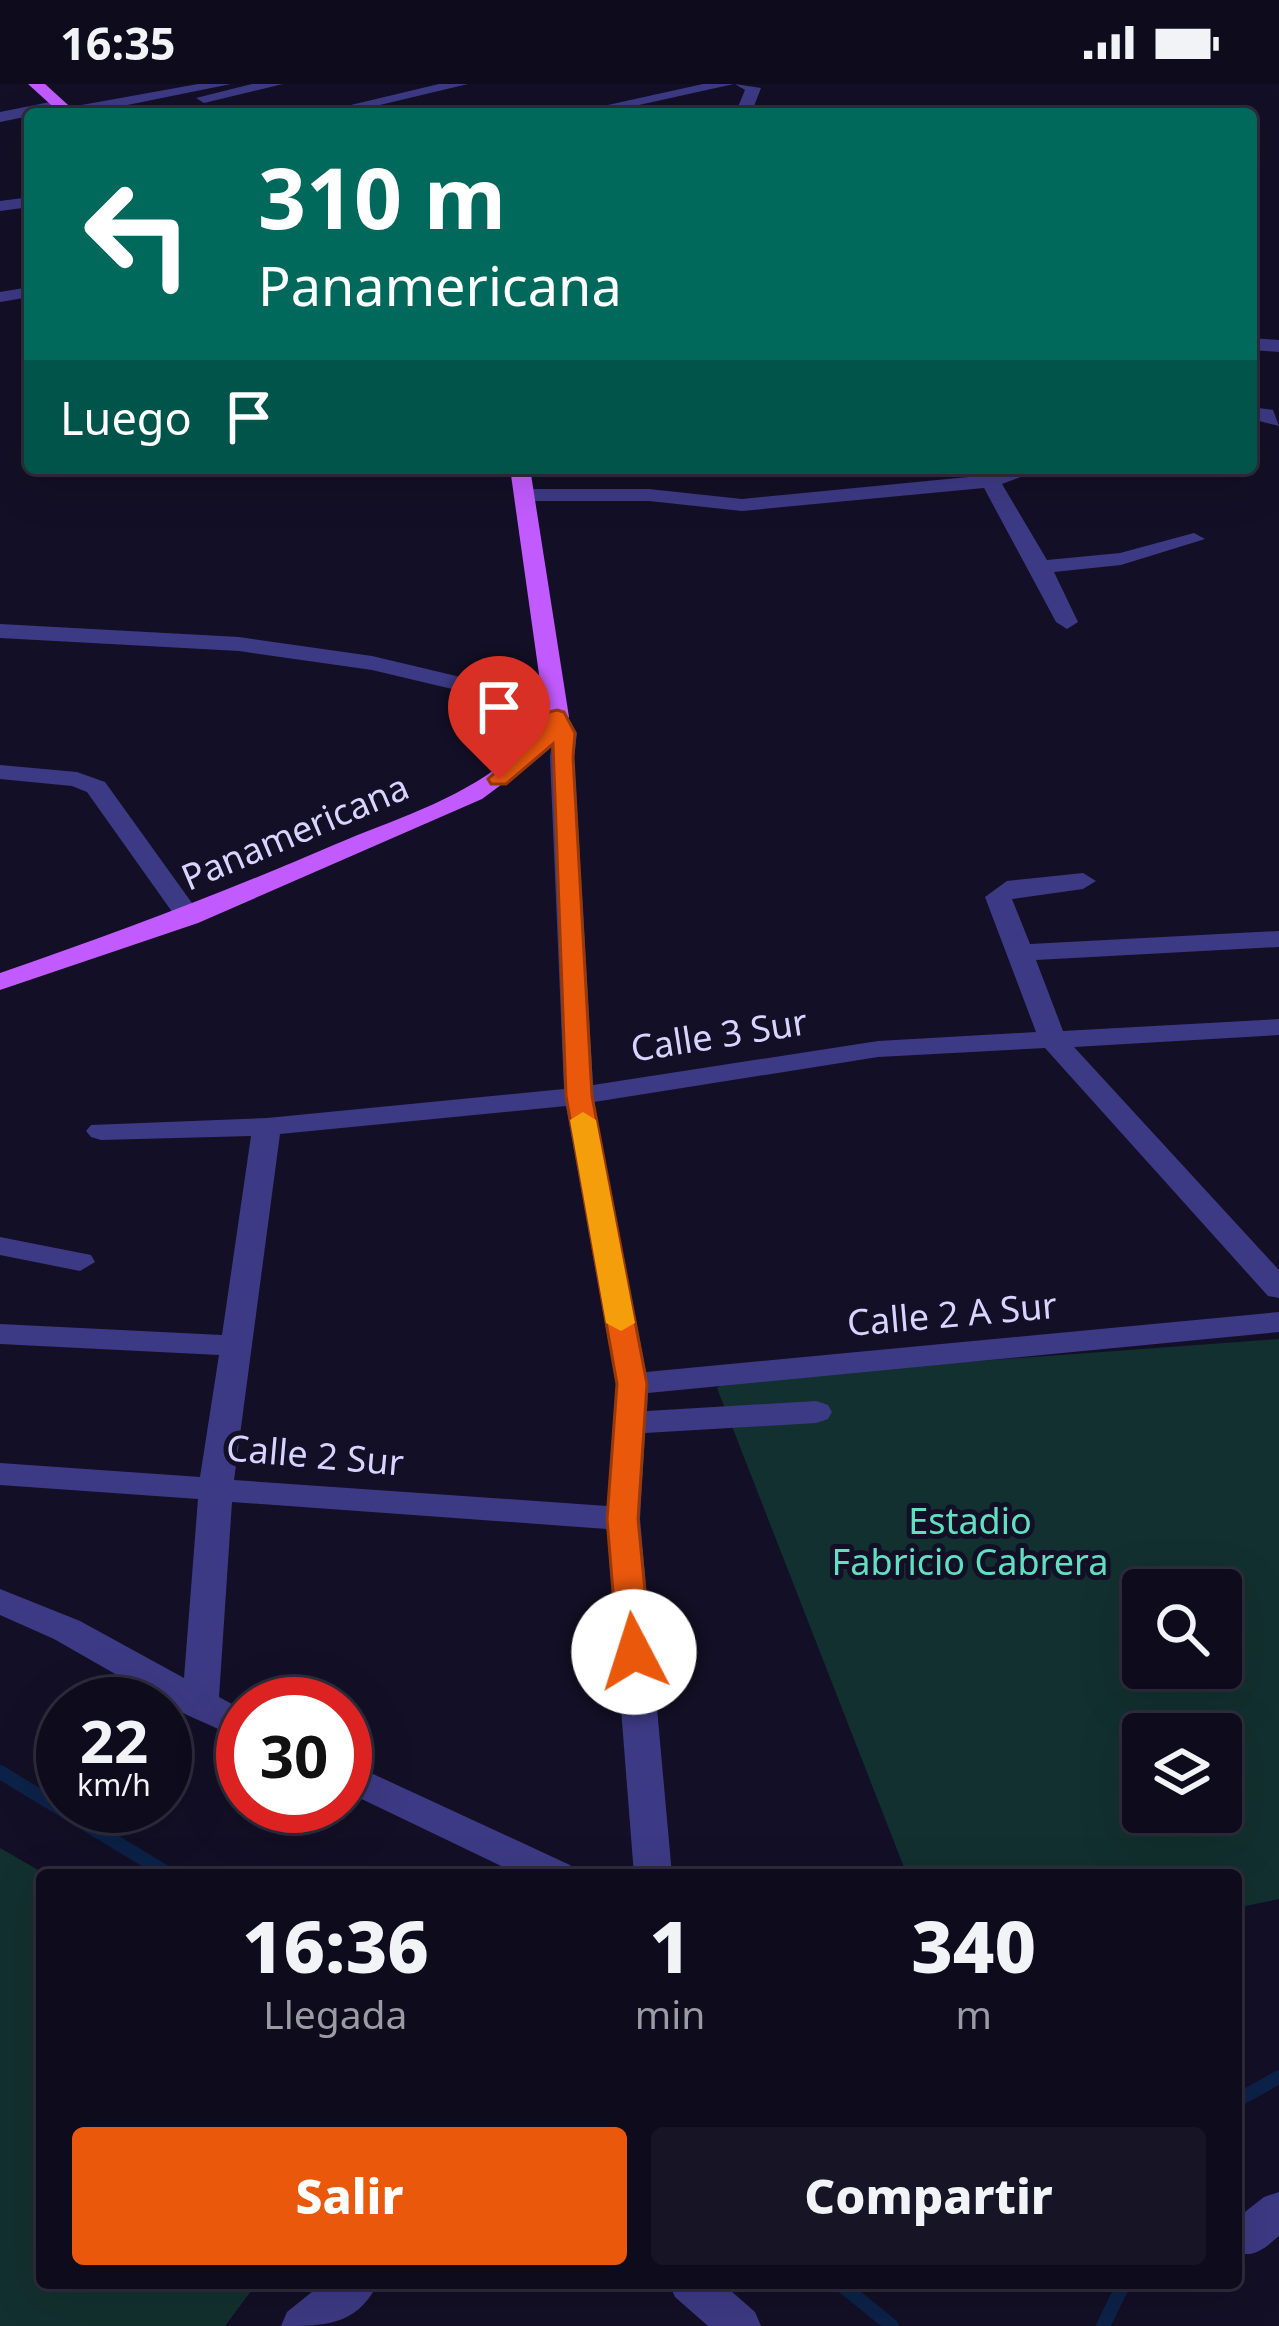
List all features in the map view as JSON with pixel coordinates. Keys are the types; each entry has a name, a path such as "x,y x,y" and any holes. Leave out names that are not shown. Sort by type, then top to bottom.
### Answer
{"main road":[{"path":"36,84 64,108"},
{"path":"521,474 557,717"},
{"name":"Panamericana","path":"0,982 189,916 473,794 523,761 557,717"}],"street":[{"path":"78,108 224,84"},
{"path":"152,108 274,84"},
{"path":"349,108 460,84"},
{"path":"639,108 726,84"},
{"path":"743,84 753,88 745,108"},
{"path":"872,474 886,494"},
{"path":"524,495 636,494 742,505 886,494 1013,474"},
{"path":"990,481 1067,622"},
{"path":"1041,567 1121,559 1194,539"},
{"path":"0,631 239,644 373,662 469,686 551,684"},
{"path":"557,717 565,733 563,780 579,1096 632,1384 623,1519 652,1869"},
{"path":"0,772 77,779 96,787 189,916"},
{"path":"1083,881 1007,889 998,897 1053,1040 1279,1289"},
{"path":"1020,953 1279,938"},
{"name":"Calle 3 Sur","path":"100,1131 267,1127 579,1096 878,1049 1279,1027"},
{"path":"200,1706 216,1486 267,1127"},
{"path":"0,1246 80,1262"},
{"name":"Calle 2 A Sur","path":"632,1384 1279,1322"},
{"path":"0,1334 234,1346"},
{"path":"629,1424 816,1412"},
{"name":"Calle 2 Sur","path":"0,1474 623,1519"},
{"path":"0,1601 67,1630 216,1714"},
{"path":"372,1788 543,1869"},
{"path":"303,2326 349,2289"},
{"path":"698,2289 739,2326"}],"green space":[{"name":"Estadio Fabricio Cabrera","path":"1279,1339 1279,1899 1242,1907 1242,1869 905,1869 717,1388 730,1379"},
{"path":"0,1848 37,1869 36,2289 253,2289 225,2326 0,2326"}],"waterway":[{"path":"0,1772 160,1869"},
{"path":"1242,2098 1279,2077"},
{"path":"846,2289 892,2326"},
{"path":"1103,2326 1121,2289"}],"slow traffic":[{"path":"583,1120 621,1323"}],"route":[{"path":"499,779 543,741 557,717 565,733 562,757 579,1096 632,1384 623,1519 634,1652"}]}
